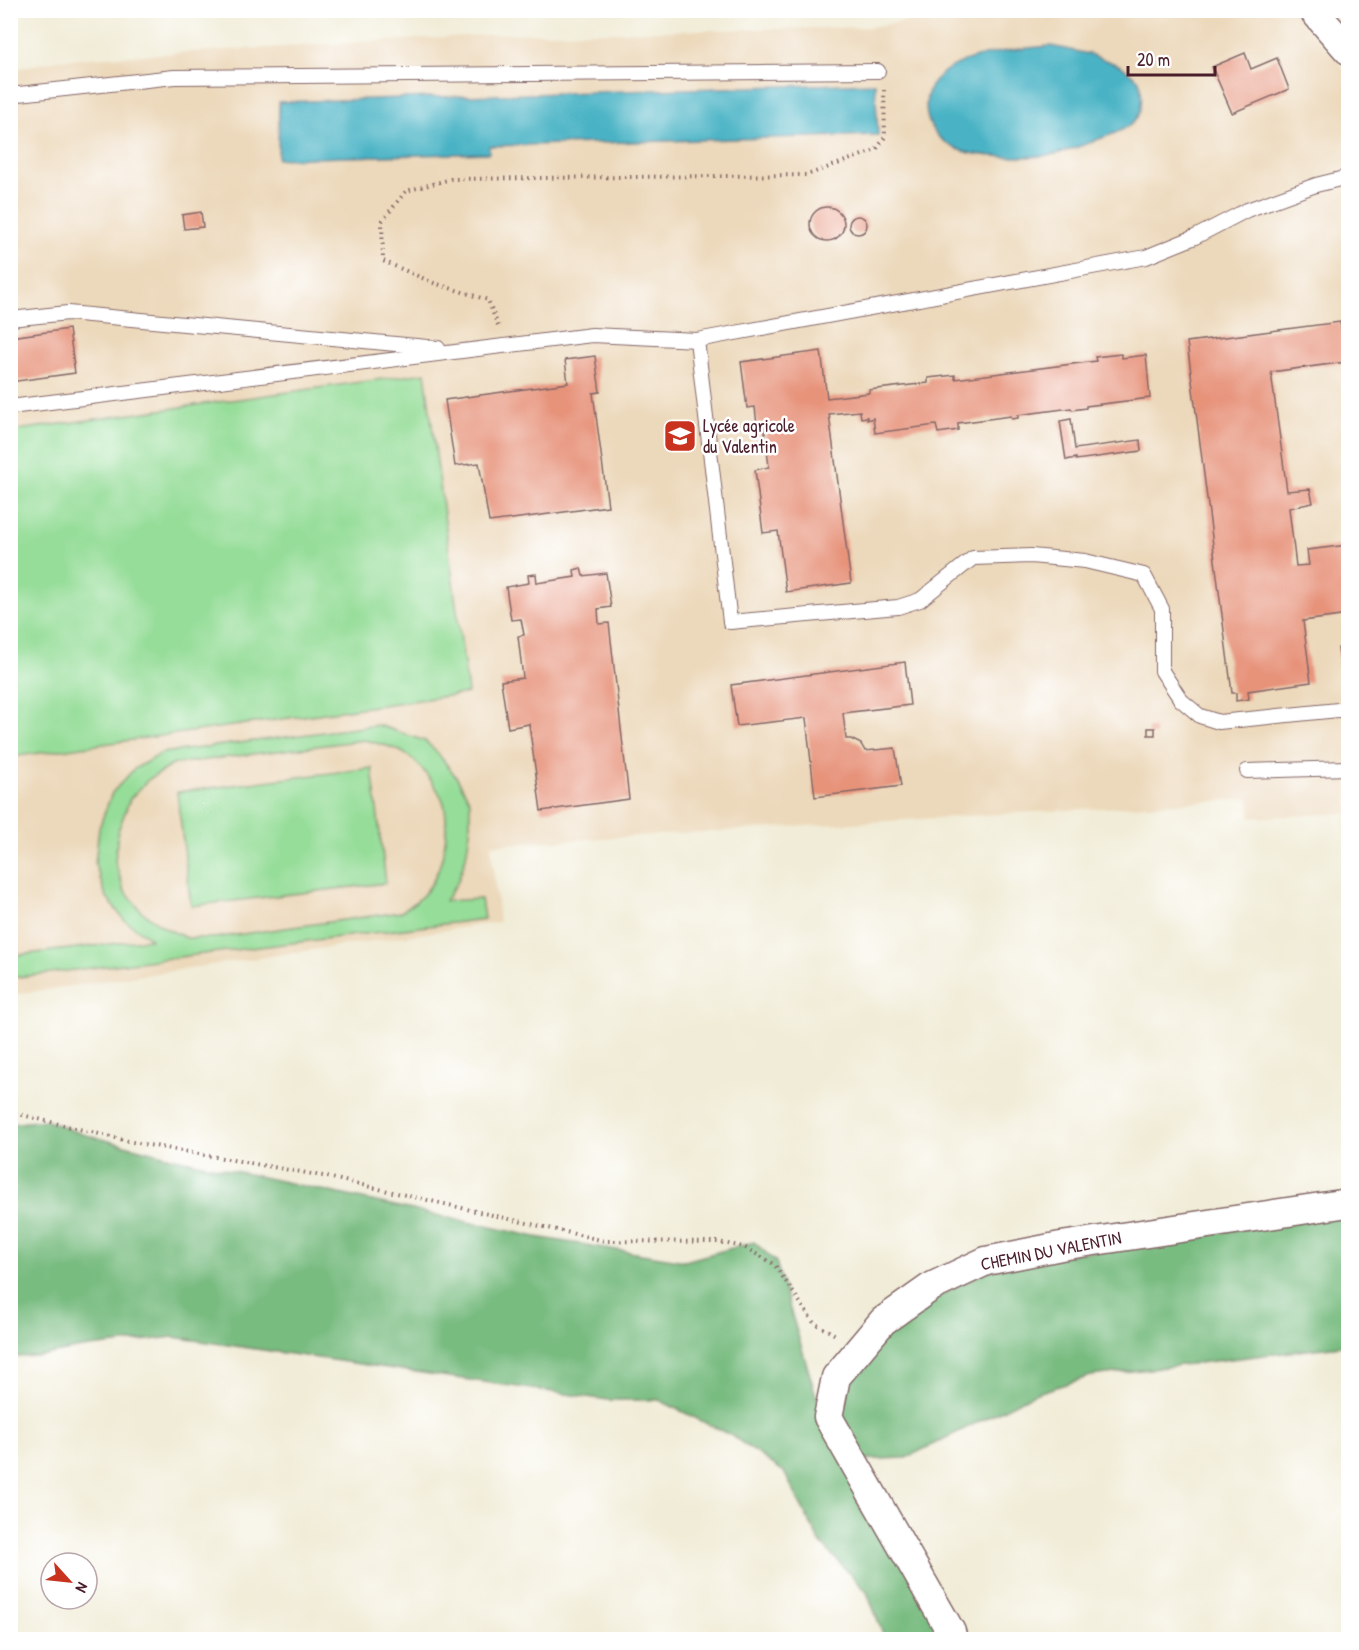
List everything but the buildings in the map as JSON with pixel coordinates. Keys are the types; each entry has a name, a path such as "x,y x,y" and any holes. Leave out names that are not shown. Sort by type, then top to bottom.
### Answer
{"street":[{"path":"1313,10 1348,50"},
{"name":"CHEMIN DU VALENTIN","path":"953,1640 828,1417 836,1377 883,1321 931,1287 986,1261 1060,1246 1348,1203"}],"lane":[{"path":"10,95 174,77 878,71"},
{"path":"10,407 592,335 697,340 1146,257 1195,237 1246,210 1316,185 1348,177"},
{"path":"10,319 68,313 464,351"},
{"path":"697,340 730,622 898,607 920,600 973,558 1031,556 1086,561 1144,575 1162,609 1162,671 1181,700 1200,716 1219,722 1348,709"},
{"path":"1247,771 1348,768"}],"path":[{"path":"506,346 488,300 434,283 382,261 382,221 406,191 451,179 807,175 876,150 885,137 884,88 878,71"},
{"path":"10,1112 132,1142 322,1176 604,1241 718,1242 744,1247 774,1264 814,1323 861,1348"}],"shaded area":[{"name":"Lycée agricole du Valentin","path":"983,10 1292,10 1348,73 1348,813 1250,818 1249,799 491,845 499,922 11,995 11,70 57,60 498,34 869,27"}],"green space":[{"path":"425,373 468,693 11,757 11,431"},
{"path":"378,725 425,741 457,778 470,801 470,831 466,857 458,881 445,901 481,899 484,919 11,978 11,956 151,939 124,920 106,896 95,864 99,828 112,793 134,769 162,753","holes":["365,740 398,750 413,760 436,787 445,808 445,842 440,865 430,886 421,898 401,912 214,938 187,938 165,928 141,911 124,890 115,862 118,831 130,799 149,779 174,764"]},
{"path":"372,768 386,883 191,906 177,792"},
{"path":"45,1120 82,1134 175,1158 536,1237 685,1261 754,1242 776,1262 817,1399 894,1319 999,1265 1348,1213 1348,1345 1091,1376 1034,1394 906,1458 853,1460 944,1639 885,1639 867,1592 820,1542 784,1472 732,1436 659,1400 608,1400 173,1337 82,1348 40,1356 11,1357 10,1124"}],"water":[{"path":"1051,46 1089,54 1121,66 1139,80 1141,105 1132,124 1108,136 1060,153 1010,157 960,150 939,137 931,127 927,115 928,95 936,79 951,67 991,54"},
{"path":"875,83 878,135 489,146 489,153 278,159 279,102"}],"place":[{"name":"Lycée agricole du Valentin","path":"680,436"}]}
